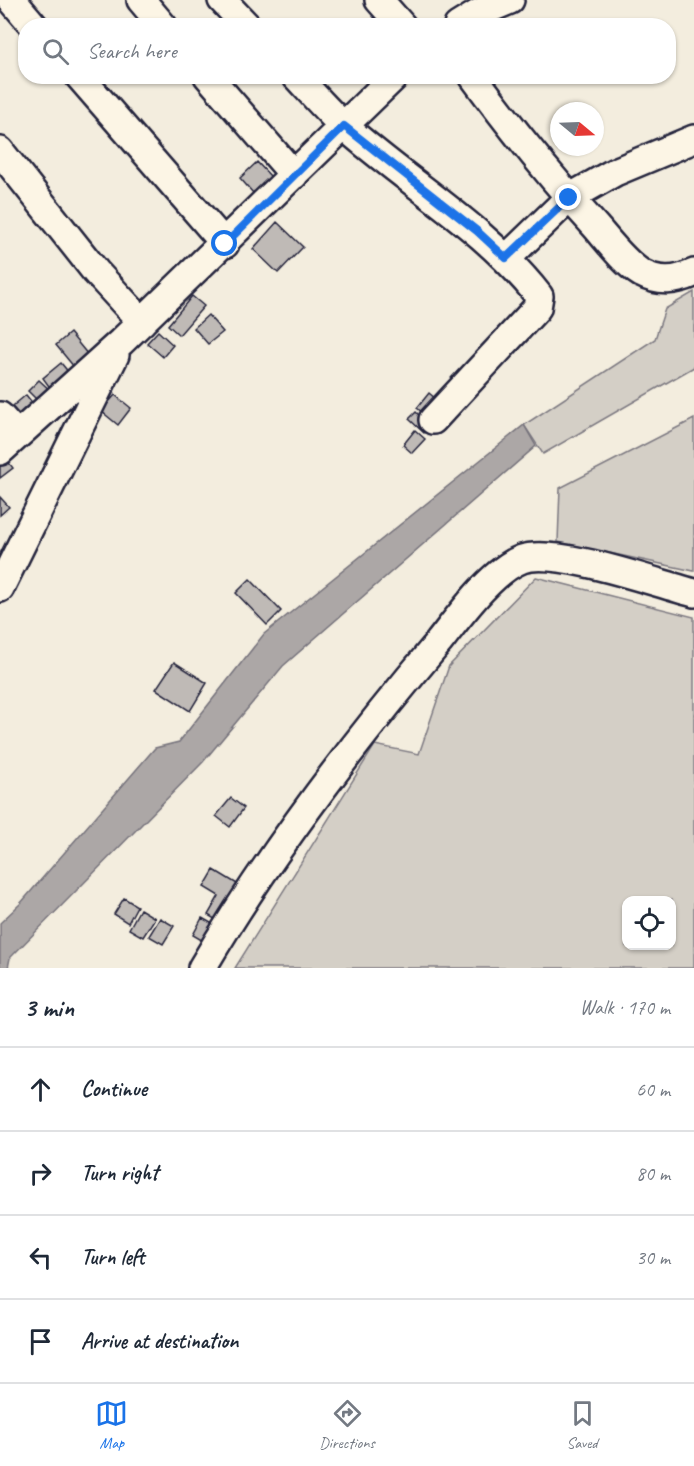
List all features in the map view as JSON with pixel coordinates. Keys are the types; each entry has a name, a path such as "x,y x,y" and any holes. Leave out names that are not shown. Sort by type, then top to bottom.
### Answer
{"street":[{"path":"12,0 27,18"},
{"path":"141,0 156,18"},
{"path":"222,0 239,18"},
{"path":"379,0 395,18"},
{"path":"471,18 510,0"},
{"path":"86,84 225,244"},
{"path":"215,84 294,175"},
{"path":"304,84 344,126 477,231 506,258 539,296 537,308 433,420"},
{"path":"5,434 121,342 225,244 386,84"},
{"path":"480,84 569,198 641,272 660,280 676,280 694,273"},
{"path":"506,258 569,198 615,172 694,139"},
{"path":"0,151 96,272 142,322"},
{"path":"0,588 121,342"},
{"path":"202,968 232,917 321,788 416,669 498,576 522,560 549,557 694,593"}],"shaded area":[{"path":"694,292 694,367 543,454 524,425 655,339 665,309"},
{"path":"694,419 694,571 558,542 560,488"},
{"path":"524,425 536,446 283,666 203,762 10,958 8,968 0,968 0,923 20,904 155,748 179,742 264,634"},
{"path":"536,577 694,617 694,968 235,968 375,745 419,754 449,666"}],"building":[{"path":"257,162 271,177 253,193 240,178"},
{"path":"277,222 303,247 278,273 253,249"},
{"path":"192,296 204,306 179,335 168,325"},
{"path":"208,315 223,332 208,344 194,328"},
{"path":"158,331 173,345 163,357 147,343"},
{"path":"70,333 93,361 79,373 56,345"},
{"path":"61,363 70,374 51,389 43,378"},
{"path":"39,380 53,393 42,405 28,391"},
{"path":"429,393 443,405 431,420 417,408"},
{"path":"26,395 34,405 17,420 8,410"},
{"path":"115,395 131,408 118,425 101,411"},
{"path":"416,412 430,427 424,433 409,419"},
{"path":"415,430 425,439 412,453 403,445"},
{"path":"3,455 13,468 0,478 0,458"},
{"path":"0,497 9,507 0,515"},
{"path":"250,579 281,611 267,625 236,593"},
{"path":"174,662 207,683 190,711 156,689"},
{"path":"231,798 244,808 230,827 216,816"},
{"path":"214,870 244,888 223,924 208,915 219,896 204,887"},
{"path":"124,898 137,906 128,923 114,914"},
{"path":"140,909 155,918 143,937 129,929"},
{"path":"160,918 174,926 163,944 149,936"},
{"path":"202,918 220,928 210,945 193,935"}],"route":[{"path":"225,244 344,126 477,231 506,258 569,198"}]}
